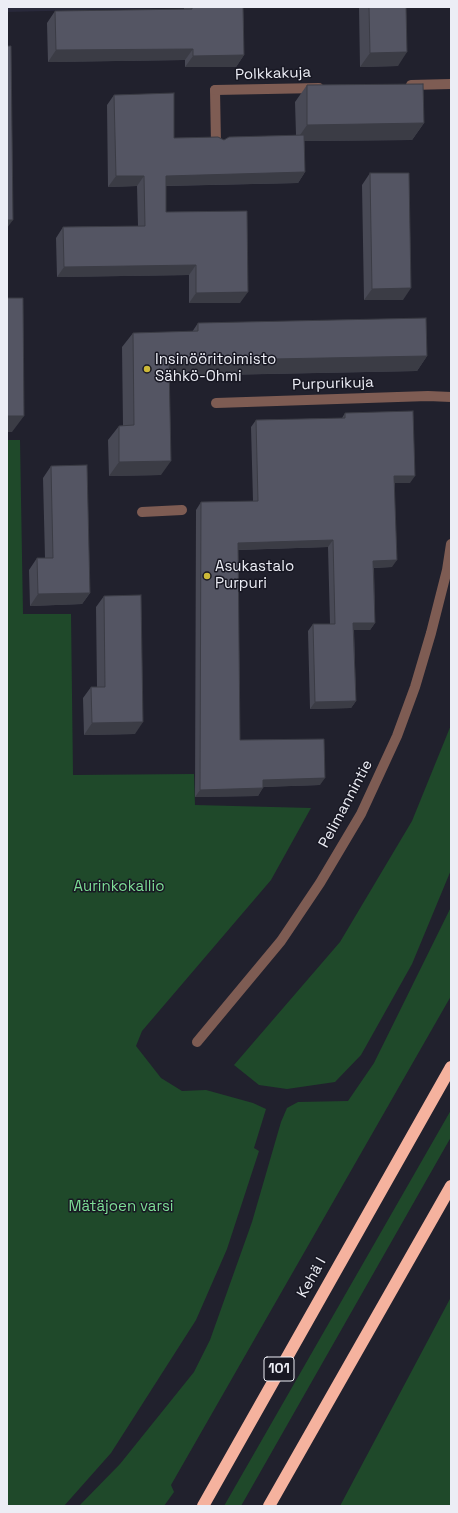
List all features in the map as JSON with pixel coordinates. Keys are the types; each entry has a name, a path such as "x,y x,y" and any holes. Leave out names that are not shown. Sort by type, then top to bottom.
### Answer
{"highway":[{"name":"Kehä I","path":"203,1506 451,1067"},
{"path":"269,1506 451,1186"}],"street":[{"path":"399,85 451,84"},
{"name":"Polkkakuja","path":"216,144 215,90 327,87"},
{"name":"Purpurikuja","path":"216,403 428,396 451,397"},
{"path":"142,512 182,510"},
{"name":"Pelimannintie","path":"197,1042 281,941 320,884 361,814 397,736 415,687 447,570 451,544"}],"shaded area":[{"path":"7,7 166,7 166,8 7,12"}],"green space":[{"path":"7,440 20,440 23,614 71,614 73,775 194,774 195,805 311,808 271,880 142,1031 136,1046 161,1078 182,1091 206,1090 253,1103 266,1109 254,1148 259,1151 227,1249 196,1320 111,1453 64,1506 7,1506"},
{"path":"451,725 451,870 412,964 361,1055 335,1082 287,1089 259,1085 234,1065 340,942 412,821"},
{"path":"451,907 451,996 171,1485 174,1492 164,1506 79,1506 120,1464 194,1372 210,1340 252,1222 281,1122 287,1108 298,1102 348,1101 374,1063"},
{"path":"451,1110 451,1137 241,1506 224,1506"},
{"path":"451,1297 451,1506 340,1506"}],"building":[{"path":"192,7 243,7 244,55 193,56 193,49 56,50 55,11 192,9"},
{"path":"369,7 406,7 407,52 370,53"},
{"path":"7,46 11,46 13,220 7,220"},
{"path":"423,84 424,123 307,125 307,85"},
{"path":"174,93 174,138 218,137 224,140 229,137 304,135 305,172 166,176 166,212 247,211 248,292 196,293 196,265 64,267 63,227 145,226 144,176 116,176 114,95"},
{"path":"370,173 409,173 411,288 372,289"},
{"path":"7,298 23,298 24,416 7,416"},
{"path":"426,318 427,356 169,361 171,461 119,462 119,426 134,425 133,333 198,331 198,323"},
{"path":"413,411 415,476 394,476 397,560 373,561 375,623 353,623 356,701 315,702 313,624 335,624 333,540 238,543 240,740 324,739 325,778 263,780 263,788 200,790 201,502 258,501 256,420 345,418 345,413"},
{"path":"87,465 90,593 38,594 37,558 53,558 51,466"},
{"path":"141,595 143,722 92,723 91,687 105,687 104,596"}],"place":[{"name":"Insinööritoimisto Sähkö-Ohmi","path":"147,369"},
{"name":"Asukastalo Purpuri","path":"207,576"}],"park label":[{"name":"Aurinkokallio","path":"119,887"},
{"name":"Mätäjoen varsi","path":"121,1207"}]}
